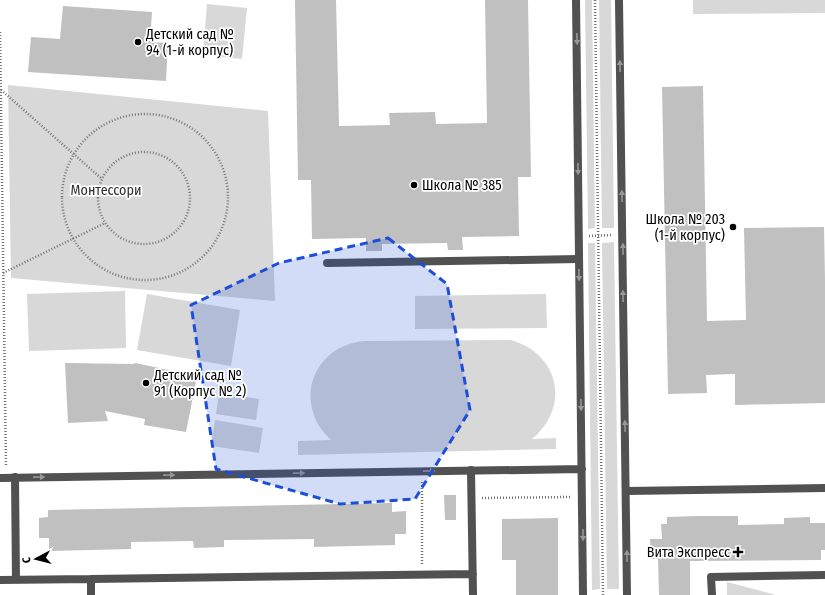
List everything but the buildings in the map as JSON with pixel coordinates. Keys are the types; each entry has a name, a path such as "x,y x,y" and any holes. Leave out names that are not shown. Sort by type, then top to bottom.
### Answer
{"street":[{"path":"576,0 583,595"},
{"path":"620,0 627,595"},
{"path":"326,262 579,259"},
{"path":"3,478 582,469"},
{"path":"471,470 473,595"},
{"path":"14,477 16,580"},
{"path":"626,491 825,488"},
{"path":"0,580 473,574"},
{"path":"712,595 711,576 825,575"},
{"path":"91,579 91,595"}],"path":[{"path":"595,0 603,595"},
{"path":"0,32 3,273 3,478"},
{"path":"1,90 102,179"},
{"path":"150,113 171,118 191,127 208,142 220,161 227,181 228,203 224,224 215,243 201,259 184,272 164,279 142,281 121,278 102,269 85,256 72,238 63,218 61,195 64,173 73,153 88,136 106,123 127,115 150,113"},
{"path":"137,152 152,152 167,157 179,166 187,179 191,194 190,209 183,223 173,235 160,242 144,244 129,242 116,234 105,223 99,209 98,194 102,179 110,166 122,156 137,152"},
{"path":"3,273 105,223"},
{"path":"587,236 614,235"},
{"path":"422,471 422,575"},
{"path":"472,498 570,497"}],"highlighted area":[{"path":"388,238 447,284 470,410 415,499 340,504 216,469 191,305 279,263"}],"green space":[{"path":"585,0 592,0 595,228 588,229"},
{"path":"599,0 611,0 614,228 602,228"},
{"path":"693,0 825,0 825,13 693,14"},
{"path":"207,4 247,8 242,59 203,55"},
{"name":"Монтессори","path":"8,85 268,111 275,301 11,278"},
{"path":"614,242 619,589 607,589 602,243"},
{"path":"588,243 595,243 600,589 592,590"},
{"path":"125,291 126,348 29,351 27,294"},
{"path":"147,294 240,310 231,366 137,350"},
{"path":"546,294 547,328 415,329 415,296"},
{"path":"511,340 527,347 540,357 549,369 554,382 555,397 552,412 544,426 532,439 556,438 556,449 298,455 298,441 331,440 320,428 314,416 311,399 311,386 315,374 321,364 340,348 352,343 365,341"},
{"path":"219,393 259,399 256,420 216,414"},
{"path":"215,420 263,428 259,453 211,446"},
{"path":"727,582 776,595 727,595"}],"place":[{"name":"Детский сад № 94 (1-й корпус)","path":"138,42"},
{"name":"Школа № 385","path":"414,185"},
{"name":"Школа № 203 (1-й корпус)","path":"733,227"},
{"name":"Детский сад № 91 (Корпус № 2)","path":"146,383"},
{"name":"Вита Экспресс","path":"738,552"}]}
